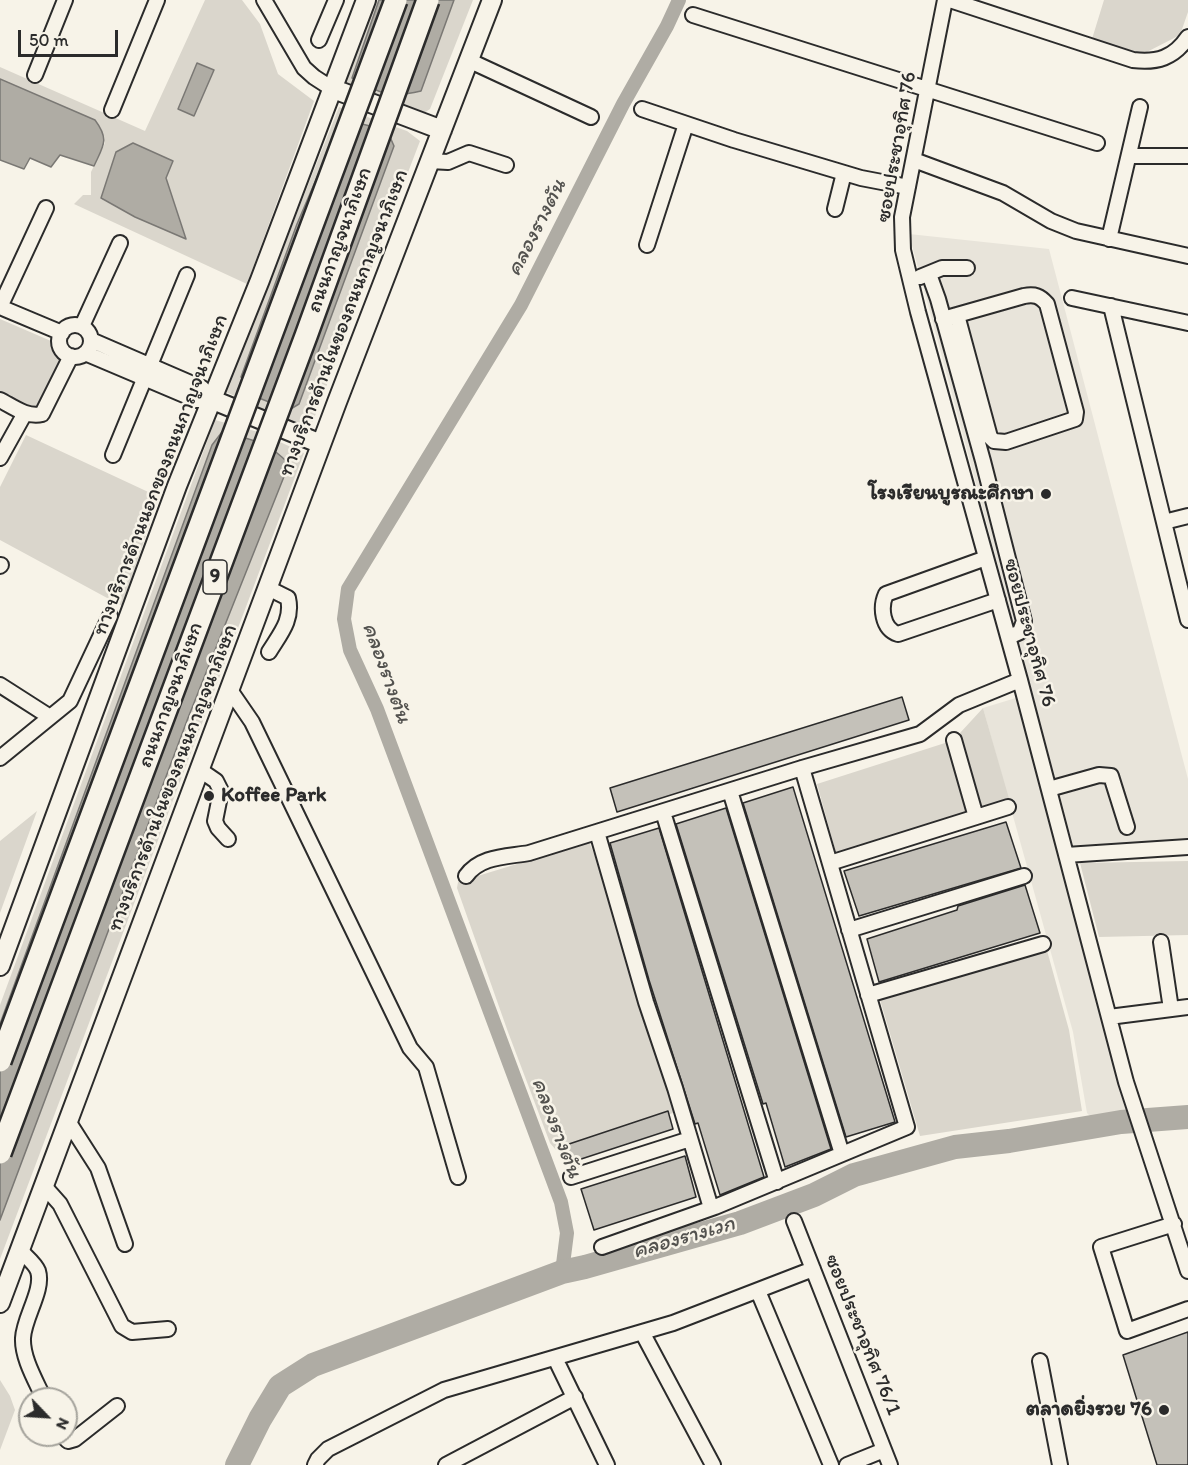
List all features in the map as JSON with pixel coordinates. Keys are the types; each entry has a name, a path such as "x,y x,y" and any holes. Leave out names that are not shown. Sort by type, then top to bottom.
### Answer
{"highway":[{"name":"ถนนกาญจนาภิเษก","path":"0,1061 396,0"},
{"name":"ถนนกาญจนาภิเษก","path":"0,1154 295,365 428,0"}],"main road":[{"name":"ทางบริการด้านนอกของถนนกาญจนาภิเษก","path":"0,966 177,486 264,269 366,0"},
{"name":"ทางบริการด้านในของถนนกาญจนาภิเษก","path":"0,1303 321,444 492,0"},
{"path":"331,88 442,130"},
{"path":"213,400 321,444"}],"street":[{"path":"35,75 64,0"},
{"path":"112,110 157,0"},
{"path":"264,0 304,68 331,88"},
{"path":"319,40 336,0"},
{"name":"ซอยประชาอุทิศ 76","path":"945,0 908,187 901,232 903,250 1009,637 1126,1082 1188,1271"},
{"path":"950,0 1133,60 1158,61 1182,46 1188,37"},
{"path":"693,15 1097,143"},
{"path":"468,60 591,117"},
{"path":"1109,239 1140,107"},
{"path":"642,109 844,173 872,181 908,187"},
{"path":"647,245 686,124"},
{"path":"430,161 448,162 469,153 506,165"},
{"path":"1129,156 1188,156"},
{"path":"914,160 996,190 1051,221 1076,231 1187,253"},
{"path":"835,209 844,173"},
{"path":"46,208 0,307 62,333"},
{"path":"82,326 120,243"},
{"path":"911,279 942,268 967,268"},
{"path":"928,274 950,317 990,437 994,441 1006,442 1075,419 1076,412 1053,326 1047,304 1042,298 1032,295 1024,296 950,317"},
{"path":"113,455 187,275"},
{"path":"1072,298 1188,323"},
{"path":"1112,306 1188,620"},
{"path":"950,317 983,461 1024,621 1020,632 1009,637"},
{"path":"82,326 88,332 88,346 81,356 71,356 63,351 62,333 69,327 82,326"},
{"path":"88,346 146,371 196,400 213,400"},
{"path":"0,400 25,413 42,414 71,356"},
{"path":"0,458 25,413"},
{"path":"1164,522 1188,516"},
{"path":"986,558 886,594 883,607 887,627 898,634 998,600"},
{"path":"268,588 288,598 290,606 289,620 269,652"},
{"path":"0,758 70,701 110,616"},
{"path":"466,876 473,866 482,861 529,853 802,768 920,734 959,705 1020,680"},
{"path":"0,685 50,717"},
{"path":"230,690 252,722 410,1048 426,1068 458,1177"},
{"path":"954,740 976,817"},
{"path":"602,1247 711,1208 907,1127 802,768"},
{"path":"200,770 216,781 221,791 215,821 228,839"},
{"path":"1049,789 1099,775 1111,776 1127,827"},
{"path":"730,791 842,1154"},
{"path":"830,863 1008,807"},
{"path":"663,812 777,1182"},
{"path":"597,832 646,1002 711,1208"},
{"path":"1066,855 1188,847"},
{"path":"849,930 1024,876"},
{"path":"1161,942 1171,1009"},
{"path":"868,995 1043,944"},
{"path":"1109,1017 1188,1007"},
{"path":"68,1121 98,1168 125,1244"},
{"path":"571,1177 690,1139"},
{"path":"44,1186 60,1204 122,1326 132,1332 168,1329"},
{"name":"ซอยประชาอุทิศ 76/1","path":"794,1221 890,1465"},
{"path":"1174,1224 1101,1247 1127,1330 1188,1309"},
{"path":"20,1250 38,1270 39,1284 25,1325 23,1341 27,1361 39,1387"},
{"path":"315,1465 328,1449 444,1390 642,1332 813,1269"},
{"path":"758,1291 831,1465"},
{"path":"642,1332 713,1465"},
{"path":"555,1358 607,1465"},
{"path":"1040,1361 1060,1465"},
{"path":"446,1465 575,1397"},
{"path":"78,1436 117,1406"},
{"path":"847,1465 884,1450"}],"shaded area":[{"path":"205,0 242,0 260,24 278,74 314,101 247,284 74,204 83,195 91,195 91,172 105,143 95,120 0,79 0,67 145,131","holes":["116,152 173,161 166,178 186,238 135,217 101,199"]},
{"path":"372,0 473,0 430,109 424,113 415,113 340,84"},
{"path":"379,0 454,0 421,91 400,94 385,93 352,78"},
{"path":"1104,0 1188,0 1188,12 1180,35 1141,55 1092,39"},
{"path":"197,63 214,70 194,116 178,109"},
{"path":"0,79 95,120 100,127 104,143 94,166 60,155 51,167 30,158 24,169 0,160"},
{"path":"339,107 407,131 420,141 313,421 306,429 226,392"},
{"path":"342,119 370,126 390,137 394,146 299,404 289,410 259,398 241,377 297,224"},
{"path":"133,143 173,161 166,178 186,239 135,217 101,198 116,152"},
{"name":"โรงเรียนบูรณะศึกษา","path":"909,234 1049,249 1188,779 1188,842 1073,845"},
{"path":"0,319 51,341 56,355 64,364 41,406 34,410 0,394"},
{"path":"215,420 258,432 304,453 0,1259 0,1005"},
{"path":"222,432 250,439 266,446 289,464 188,718 0,1220 0,1024 212,445"},
{"path":"26,435 159,497 122,606 0,540 0,487"},
{"path":"1019,697 1131,1113 1094,1120 1087,1113 1073,1032 983,708"},
{"path":"983,708 1010,802 836,853 817,784 945,743 960,733"},
{"path":"37,811 0,913 0,841"},
{"path":"589,842 600,868 677,1105 673,1113 556,1150 550,1143 508,1032 457,888 458,882"},
{"path":"1188,861 1188,935 1099,937 1080,863"},
{"path":"1043,936 1069,1030 1082,1111 920,1136 876,986"},
{"path":"0,1380 15,1410 0,1450"}],"building":[{"path":"902,697 909,720 617,812 610,788"},
{"path":"793,787 895,1122 846,1137 743,803"},
{"path":"726,808 831,1149 785,1167 766,1103 763,1104 676,824"},
{"path":"1006,822 1021,868 859,916 844,871"},
{"path":"659,828 764,1177 720,1195 649,980 610,843"},
{"path":"1025,885 1040,933 879,982 867,939"},
{"path":"668,1111 673,1129 572,1162 566,1145"},
{"path":"685,1156 696,1197 594,1230 581,1189"},
{"name":"ตลาดยิ่งรวย 76","path":"1188,1332 1188,1465 1157,1465 1123,1355"}],"waterway":[{"name":"คลองรางตัน","path":"562,1272 567,1233 561,1202 377,709 350,650 344,619 348,589 521,305 623,104 679,0"},
{"name":"คลองรางเวก","path":"237,1465 280,1386 313,1365 562,1272 740,1223 814,1195 854,1175 955,1147 1009,1141 1121,1122 1188,1117"}],"place":[{"name":"โรงเรียนบูรณะศึกษา","path":"1046,494"},
{"name":"Koffee Park","path":"209,796"},
{"name":"ตลาดยิ่งรวย 76","path":"1164,1410"}]}
